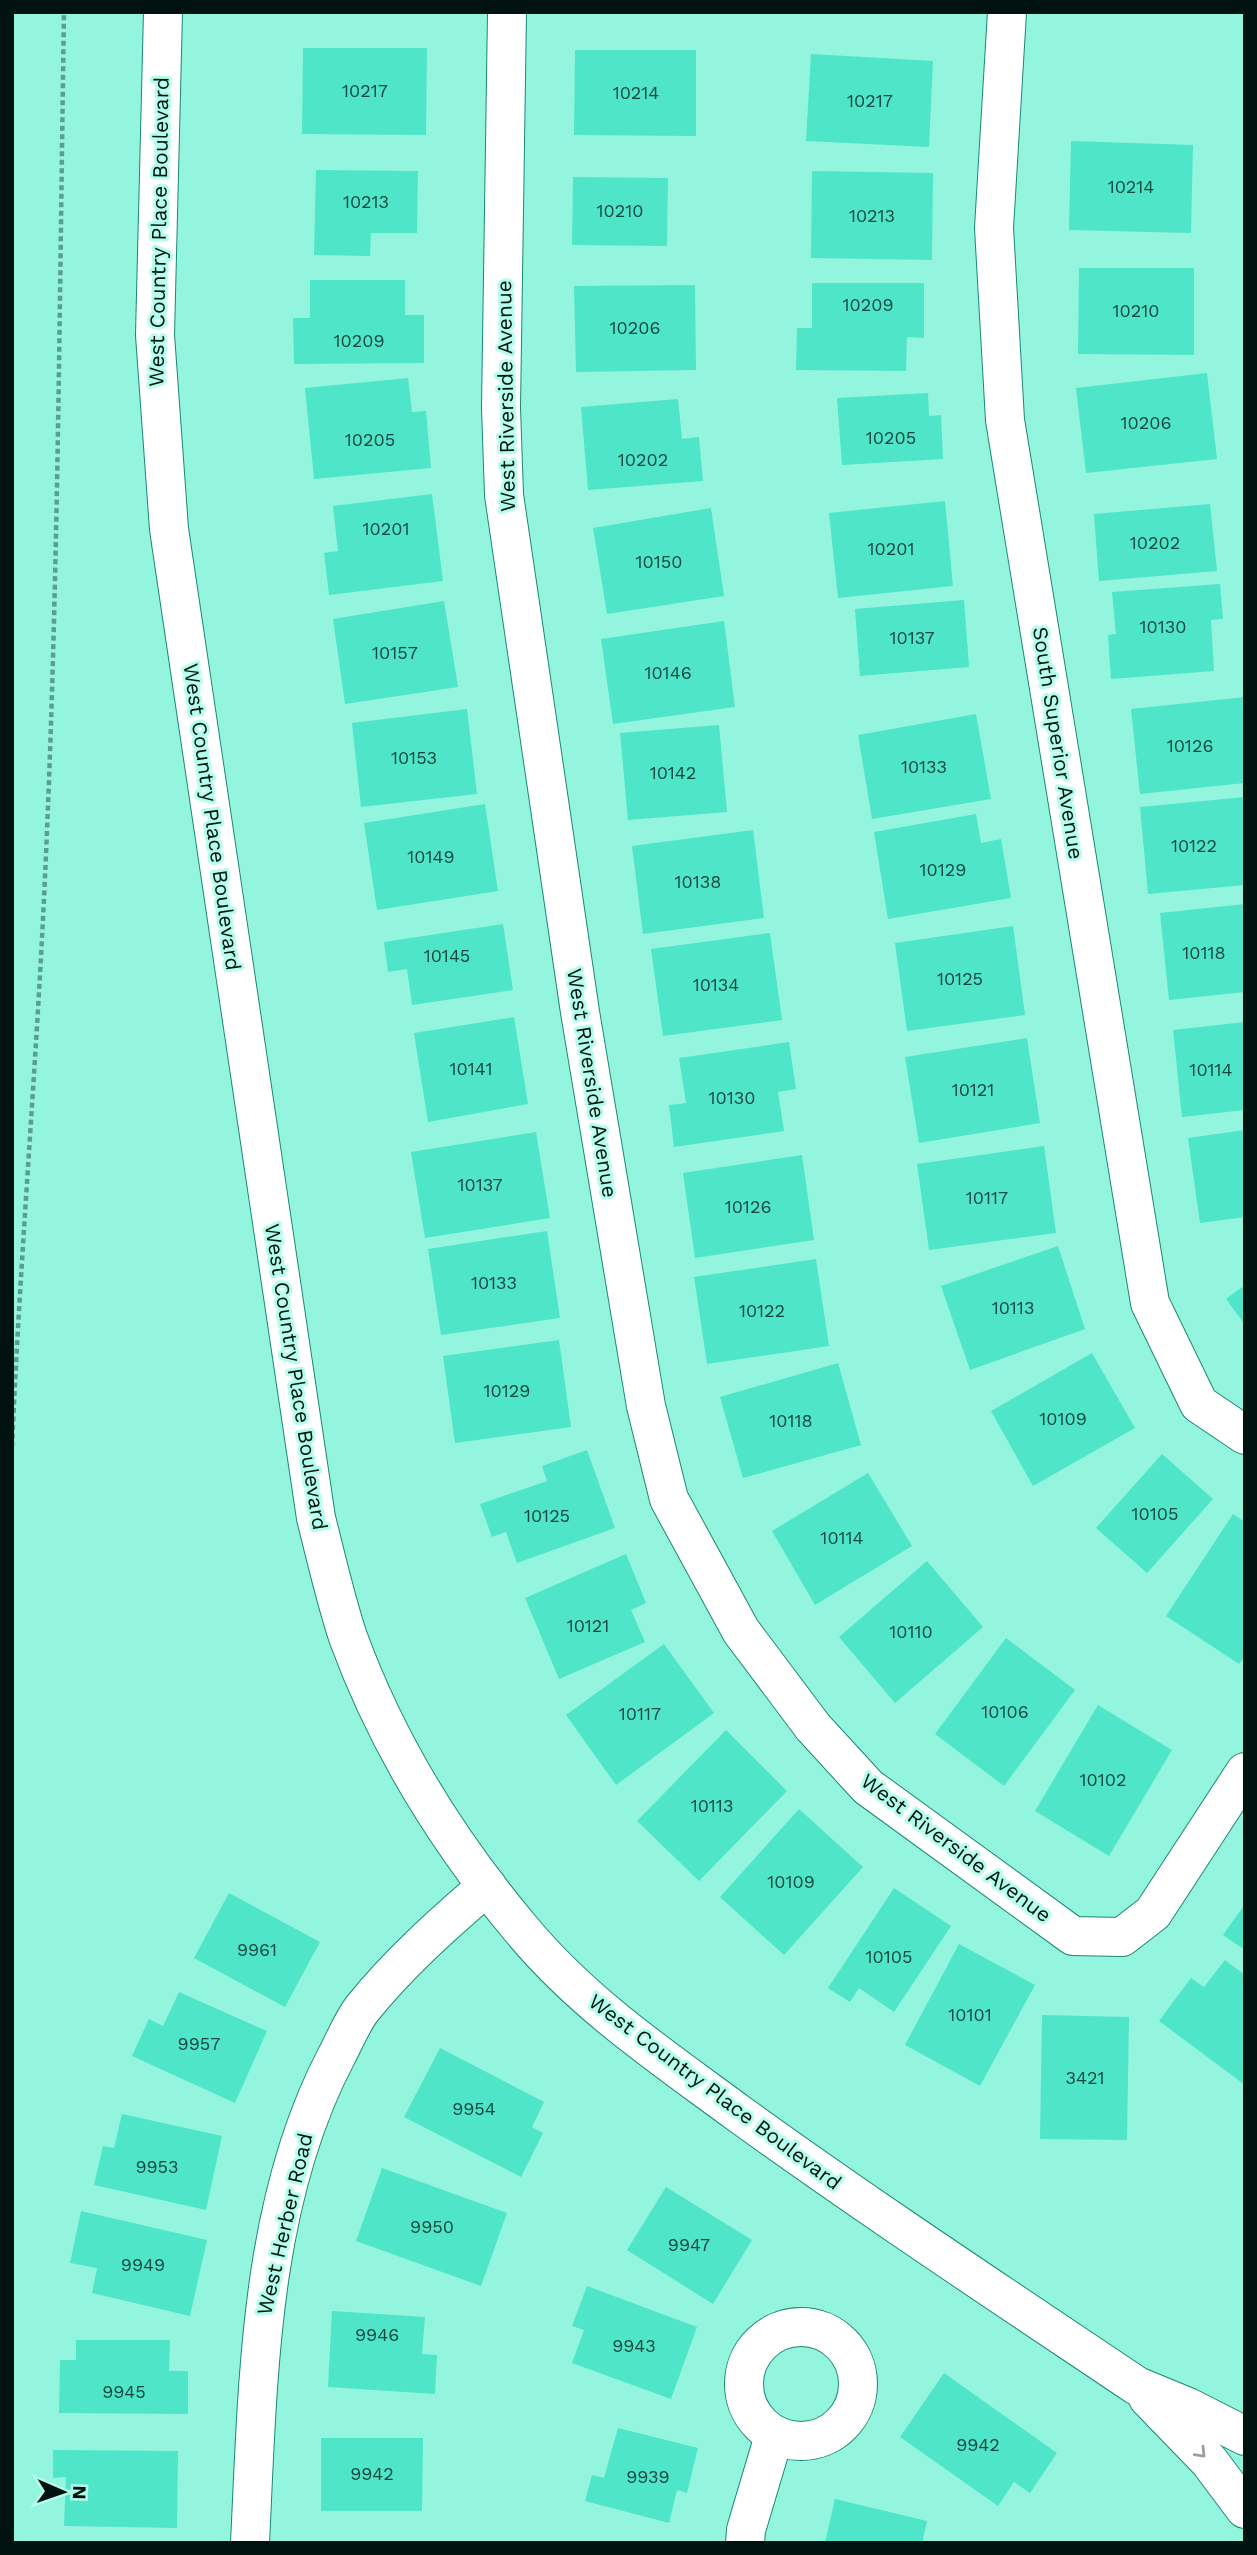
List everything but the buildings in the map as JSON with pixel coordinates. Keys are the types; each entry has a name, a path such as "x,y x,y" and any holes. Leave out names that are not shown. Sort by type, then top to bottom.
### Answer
{"street":[{"name":"West Country Place Boulevard","path":"163,12 155,335 169,530 316,1518 349,1638 390,1735 434,1812 487,1886 552,1964 631,2033 809,2164 1137,2386 1188,2407 1245,2436"},
{"name":"West Riverside Avenue","path":"508,12 501,408 504,495 580,1012 646,1406 669,1499 741,1631 813,1727 868,1787 1073,1936 1122,1937 1153,1913 1245,1772"},
{"name":"South Superior Avenue","path":"1007,12 994,228 1005,421 1150,1303 1199,1404 1245,1435"},
{"name":"West Herber Road","path":"250,2543 265,2300 293,2167 320,2088 360,2011 420,1945 487,1886"},
{"name":"West Country Place Boulevard","path":"1137,2386 1209,2461 1245,2509"},
{"path":"745,2543 746,2530 774,2436"}],"path":[{"path":"12,1447 43,900 53,593 64,12"}]}
